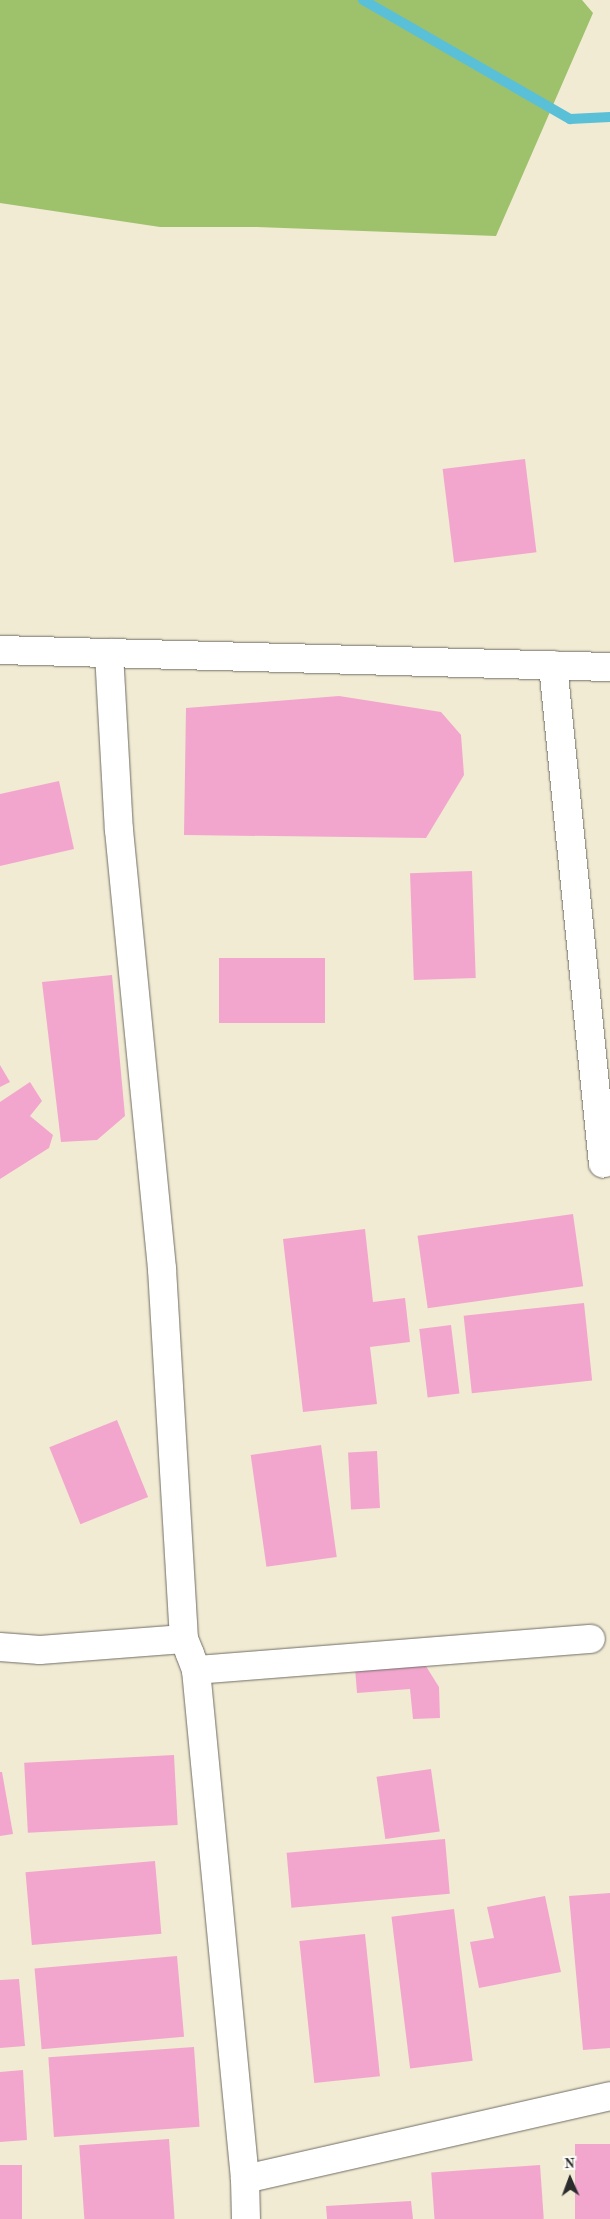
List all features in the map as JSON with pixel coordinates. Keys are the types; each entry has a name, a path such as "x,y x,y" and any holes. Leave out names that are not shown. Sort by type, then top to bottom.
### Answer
{"street":[{"path":"0,650 610,667"},
{"path":"109,653 119,830 162,1269 184,1639 196,1670 245,2179 246,2219"},
{"path":"553,666 603,1164"},
{"path":"0,1648 40,1650 184,1639"},
{"path":"196,1670 591,1639"},
{"path":"245,2179 610,2096"}],"green space":[{"path":"0,0 582,0 593,13 496,236 257,227 160,227 0,203"}],"building":[{"path":"525,459 536,552 454,562 443,469"},
{"path":"339,696 441,712 461,735 464,775 426,838 184,835 186,708"},
{"path":"59,781 74,849 0,866 0,794"},
{"path":"472,871 476,978 414,980 410,873"},
{"path":"219,958 325,958 325,1023 219,1023"},
{"path":"112,975 125,1116 97,1140 61,1142 42,982"},
{"path":"0,1065 10,1082 0,1087"},
{"path":"30,1082 42,1101 30,1116 53,1135 49,1148 0,1179 0,1102"},
{"path":"573,1214 583,1286 428,1308 418,1236"},
{"path":"365,1229 373,1302 405,1298 410,1342 370,1347 377,1404 303,1412 283,1239"},
{"path":"584,1303 592,1381 472,1393 464,1316"},
{"path":"451,1325 459,1393 428,1397 419,1329"},
{"path":"117,1420 148,1497 80,1524 49,1447"},
{"path":"321,1445 337,1557 266,1567 251,1455"},
{"path":"377,1451 380,1508 351,1509 348,1453"},
{"path":"424,1663 439,1687 440,1718 413,1719 410,1689 357,1693 355,1668"},
{"path":"174,1755 178,1825 28,1833 24,1763"},
{"path":"431,1769 440,1831 385,1839 377,1777"},
{"path":"0,1772 2,1772 13,1834 0,1836"},
{"path":"445,1839 450,1894 291,1908 287,1853"},
{"path":"155,1861 161,1934 32,1945 25,1872"},
{"path":"610,1893 610,2048 583,2050 569,1896"},
{"path":"545,1896 561,1972 479,1988 470,1942 494,1938 487,1907"},
{"path":"454,1909 473,2061 410,2069 391,1917"},
{"path":"365,1934 380,2076 314,2083 299,1941"},
{"path":"177,1956 184,2037 42,2049 35,1968"},
{"path":"19,1979 25,2046 0,2048 0,1980"},
{"path":"194,2047 200,2127 54,2137 48,2057"},
{"path":"23,2070 27,2140 0,2142 0,2072"},
{"path":"169,2139 175,2219 84,2219 79,2145"},
{"path":"575,2144 610,2144 610,2219 575,2219"},
{"path":"0,2165 22,2165 22,2219 0,2219"},
{"path":"540,2165 544,2219 435,2219 431,2173"},
{"path":"411,2201 413,2219 327,2219 326,2206"}],"waterway":[{"path":"363,0 570,119 610,117"}]}
